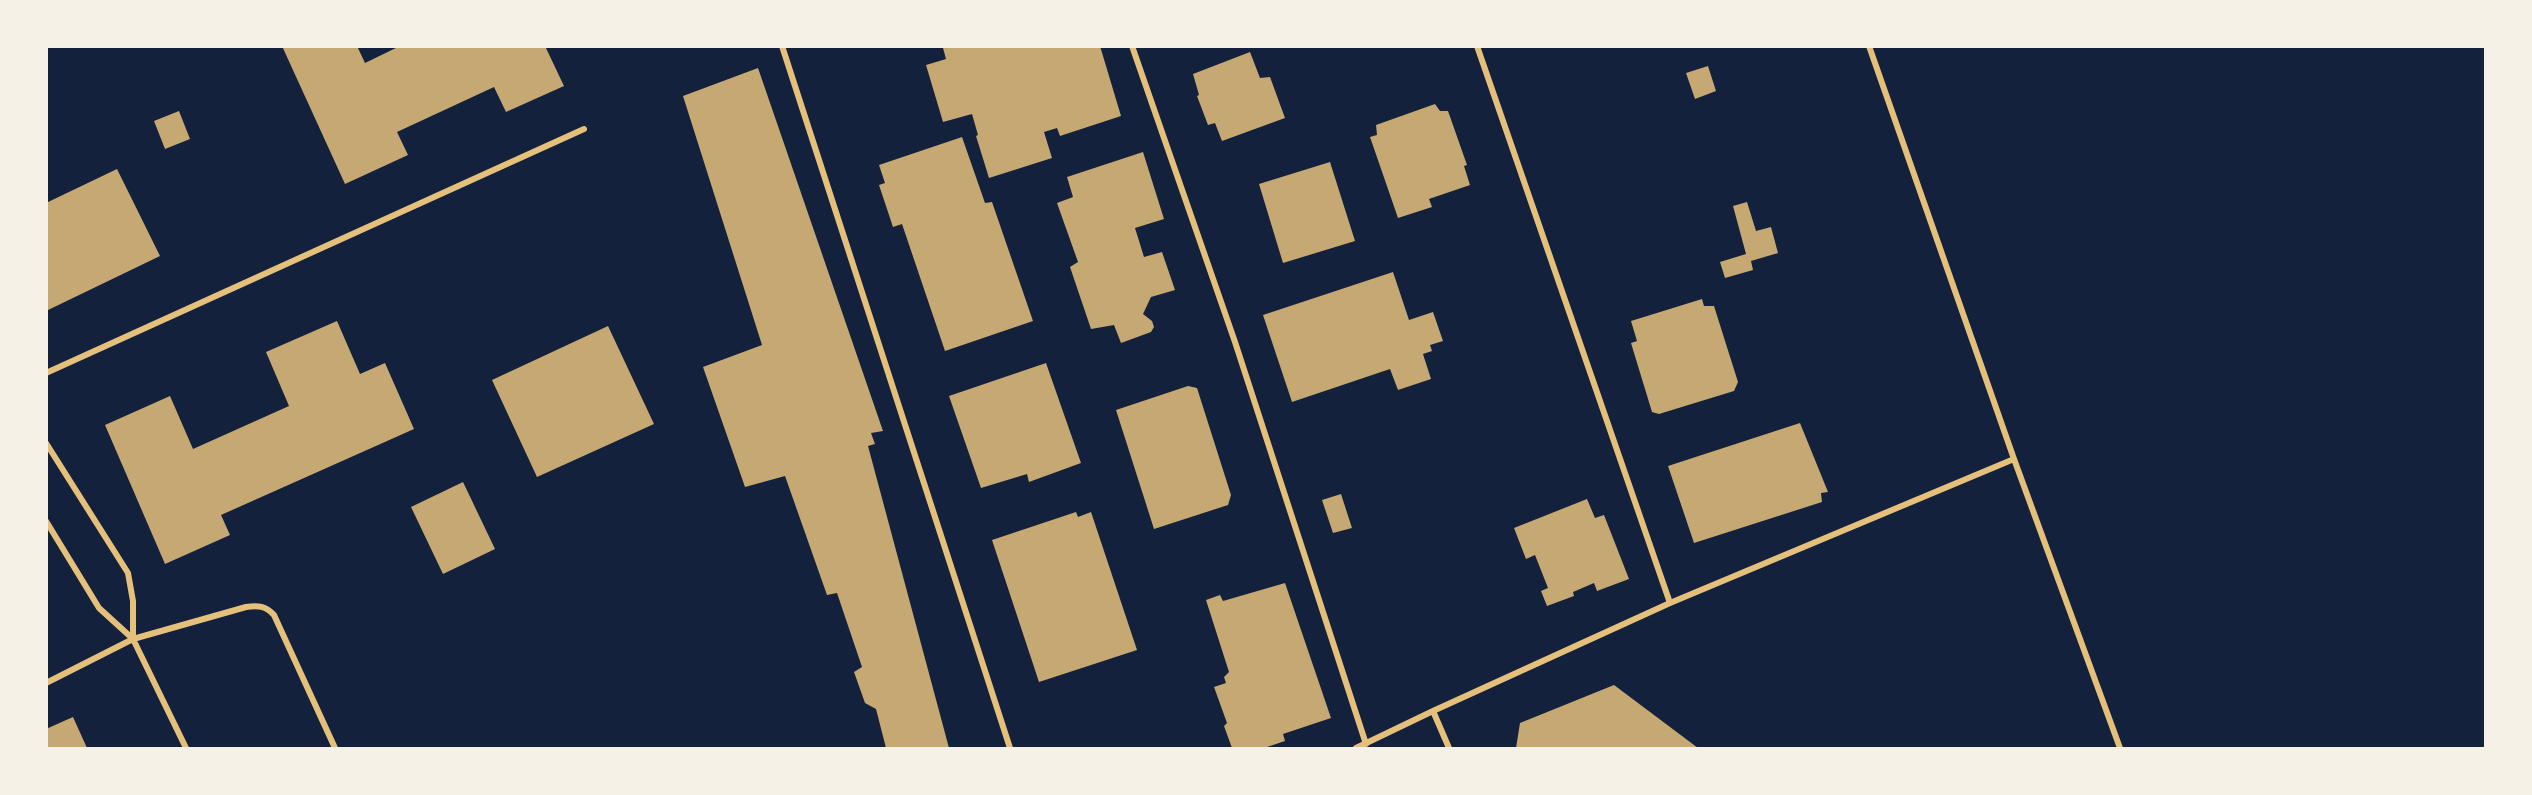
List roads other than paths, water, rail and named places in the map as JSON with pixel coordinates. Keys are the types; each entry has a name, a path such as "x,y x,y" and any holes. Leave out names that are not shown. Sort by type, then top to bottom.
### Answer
{"street":[{"path":"782,46 1010,748"},
{"path":"1132,46 1235,342 1366,744"},
{"path":"1477,46 1670,603"},
{"path":"1869,46 2014,459 2120,748"},
{"path":"46,373 584,129"},
{"path":"46,443 128,573 134,602 134,639"},
{"path":"1356,748 1670,603 2014,459"},
{"path":"46,521 99,608 134,639 186,748"},
{"path":"46,682 134,639 246,607 268,609 274,615 335,748"},
{"path":"1433,711 1449,748"}]}
